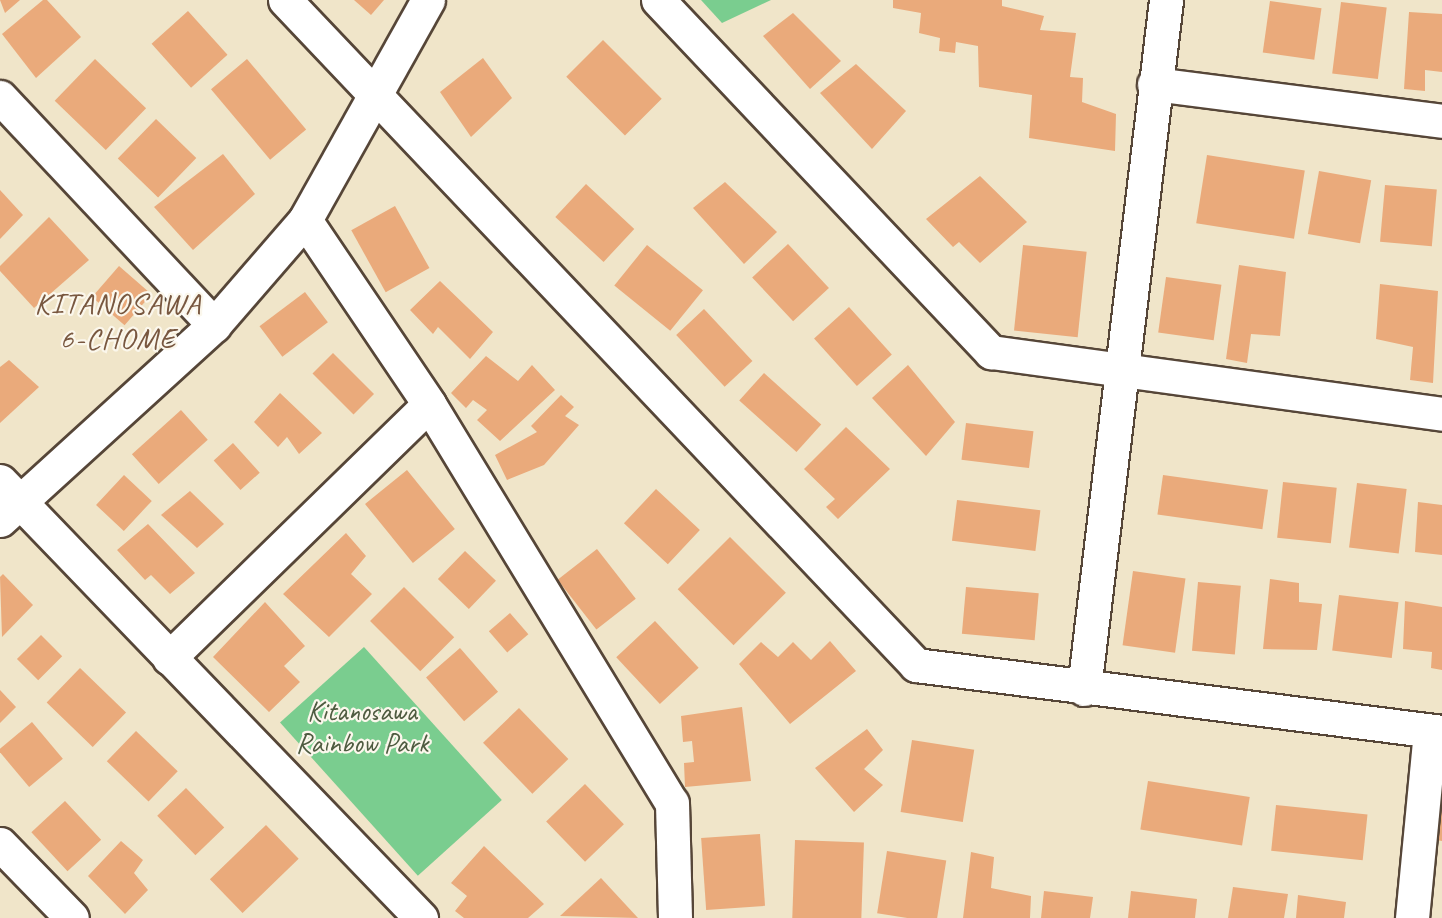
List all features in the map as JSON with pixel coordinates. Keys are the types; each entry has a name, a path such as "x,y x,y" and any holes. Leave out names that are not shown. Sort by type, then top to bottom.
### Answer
{"street":[{"path":"285,0 375,92 478,206 916,665 1084,689 1436,732 1412,918"},
{"path":"421,918 169,658 6,501 214,325 305,220 428,0"},
{"path":"658,0 991,352 1120,373 1442,414"},
{"path":"1084,689 1154,84 1166,0"},
{"path":"1154,84 1442,120"},
{"path":"0,97 214,325"},
{"path":"305,220 429,404 672,803 675,918"},
{"path":"169,658 429,404"},
{"path":"0,844 72,918"}],"green space":[{"path":"701,0 771,0 722,23"},
{"name":"Kitanosawa Rainbow Park","path":"364,647 502,800 418,876 280,723"}],"building":[{"path":"0,0 20,0 5,13"},
{"path":"43,0 47,0 81,37 36,78 2,34"},
{"path":"354,0 384,0 371,15"},
{"path":"893,0 1002,0 1002,6 1044,16 1040,30 1076,33 1070,77 1083,78 1082,102 1116,114 1115,151 1029,138 1032,95 979,87 978,46 956,42 955,53 939,51 940,38 919,33 921,13 893,8"},
{"path":"1270,1 1321,8 1314,60 1263,52"},
{"path":"1341,2 1387,8 1378,79 1332,73"},
{"path":"188,11 227,55 191,88 152,44"},
{"path":"1409,12 1442,14 1442,72 1425,70 1425,91 1404,89"},
{"path":"793,13 841,61 810,89 763,36"},
{"path":"603,40 662,99 625,135 566,77"},
{"path":"483,58 512,98 471,137 440,92"},
{"path":"95,59 146,108 106,150 55,101"},
{"path":"247,59 306,129 270,160 211,89"},
{"path":"856,64 906,111 872,149 820,93"},
{"path":"156,119 196,158 158,197 118,159"},
{"path":"223,154 255,194 193,250 154,207"},
{"path":"1207,155 1305,170 1294,239 1196,223"},
{"path":"1319,171 1371,180 1360,243 1308,234"},
{"path":"980,176 1027,222 980,263 959,242 953,247 926,219"},
{"path":"725,182 777,232 744,264 693,208"},
{"path":"586,184 634,229 604,262 555,217"},
{"path":"1385,185 1437,190 1432,246 1380,242"},
{"path":"0,190 23,215 0,239"},
{"path":"395,206 429,268 386,292 351,230"},
{"path":"49,217 89,260 34,308 0,271 0,266"},
{"path":"788,244 829,288 793,321 752,277"},
{"path":"647,245 703,290 670,331 614,285"},
{"path":"1023,245 1087,252 1078,337 1014,331"},
{"path":"1239,265 1286,272 1280,336 1251,334 1247,363 1226,359"},
{"path":"119,266 151,294 125,325 92,297"},
{"path":"1166,277 1221,285 1214,340 1158,332"},
{"path":"440,281 493,332 470,359 438,327 433,334 410,310"},
{"path":"1380,284 1438,291 1433,383 1410,380 1413,347 1376,339"},
{"path":"305,292 328,322 282,357 259,326"},
{"path":"849,307 892,355 857,386 814,338"},
{"path":"704,309 752,361 725,387 676,335"},
{"path":"333,353 374,394 354,415 312,374"},
{"path":"486,356 518,381 532,365 555,390 500,441 477,420 487,410 473,400 466,408 451,393"},
{"path":"9,360 39,387 0,423 0,367"},
{"path":"908,365 955,422 926,456 872,398"},
{"path":"764,373 821,425 796,452 739,400"},
{"path":"280,393 322,433 299,454 287,437 278,447 254,422"},
{"path":"561,395 574,407 565,416 579,425 544,465 507,480 495,455 537,432 531,426"},
{"path":"181,410 208,440 159,484 132,454"},
{"path":"966,423 1033,431 1029,468 961,460"},
{"path":"846,427 890,469 838,519 826,507 835,499 804,469"},
{"path":"233,443 260,473 240,490 214,460"},
{"path":"407,470 455,529 413,563 365,504"},
{"path":"124,475 152,501 124,531 96,505"},
{"path":"1163,475 1268,490 1262,529 1157,515"},
{"path":"1283,482 1337,488 1331,543 1277,538"},
{"path":"1357,483 1407,489 1399,554 1349,548"},
{"path":"656,489 700,530 668,564 624,523"},
{"path":"190,491 224,524 197,548 161,515"},
{"path":"957,500 1040,510 1035,551 952,541"},
{"path":"1418,502 1442,505 1442,555 1415,552"},
{"path":"148,524 195,573 170,594 151,575 145,580 117,550"},
{"path":"346,533 366,556 351,574 372,594 329,637 283,594"},
{"path":"730,537 786,593 734,645 678,589"},
{"path":"597,549 636,599 596,629 558,580"},
{"path":"465,551 496,581 469,609 438,579"},
{"path":"1133,571 1185,578 1175,653 1123,645"},
{"path":"3,574 33,605 2,637 0,577"},
{"path":"1270,579 1299,583 1299,602 1322,604 1317,650 1263,649"},
{"path":"1198,582 1241,586 1235,654 1192,651"},
{"path":"404,587 454,637 420,671 370,621"},
{"path":"966,587 1039,593 1035,640 962,634"},
{"path":"1339,595 1399,602 1392,658 1332,651"},
{"path":"1405,601 1442,607 1442,670 1431,668 1432,652 1403,649"},
{"path":"265,602 305,646 284,666 300,682 269,712 213,657"},
{"path":"510,613 528,634 507,653 489,631"},
{"path":"655,621 699,668 660,704 616,657"},
{"path":"41,635 62,656 38,680 17,659"},
{"path":"830,641 856,671 790,724 739,664 761,642 778,657 793,642 811,660"},
{"path":"460,648 498,692 464,721 426,678"},
{"path":"80,668 126,712 93,747 47,703"},
{"path":"0,690 16,707 0,723"},
{"path":"742,707 751,781 685,787 684,763 694,762 692,741 683,742 681,716"},
{"path":"519,708 568,759 532,794 483,743"},
{"path":"32,722 63,759 29,787 0,752 0,749"},
{"path":"867,729 883,750 864,769 883,785 854,812 815,768"},
{"path":"136,731 178,771 149,802 107,761"},
{"path":"912,740 974,750 963,822 901,812"},
{"path":"1148,781 1250,797 1242,846 1140,829"},
{"path":"585,784 624,824 585,862 546,822"},
{"path":"186,788 224,828 195,855 157,816"},
{"path":"65,801 101,840 68,871 31,832"},
{"path":"1440,803 1442,803 1442,841 1436,840"},
{"path":"1276,805 1367,815 1363,860 1271,851"},
{"path":"266,825 299,859 243,913 210,879"},
{"path":"760,834 765,906 706,910 701,838"},
{"path":"795,840 864,842 861,918 792,918"},
{"path":"121,841 143,860 134,873 148,890 125,914 88,876"},
{"path":"484,846 544,904 528,918 464,918 455,911 467,896 451,883"},
{"path":"887,851 946,860 937,918 907,918 877,913"},
{"path":"971,852 994,857 991,888 1031,896 1030,918 963,918"},
{"path":"601,878 638,918 560,916"},
{"path":"1233,887 1288,894 1284,918 1228,918"},
{"path":"1044,891 1093,897 1090,918 1041,918"},
{"path":"1131,891 1197,899 1195,918 1128,918"},
{"path":"1298,895 1346,902 1344,918 1296,918"}],"district":[{"name":"KITANOSAWA 6-CHOME","path":"118,320"}]}
